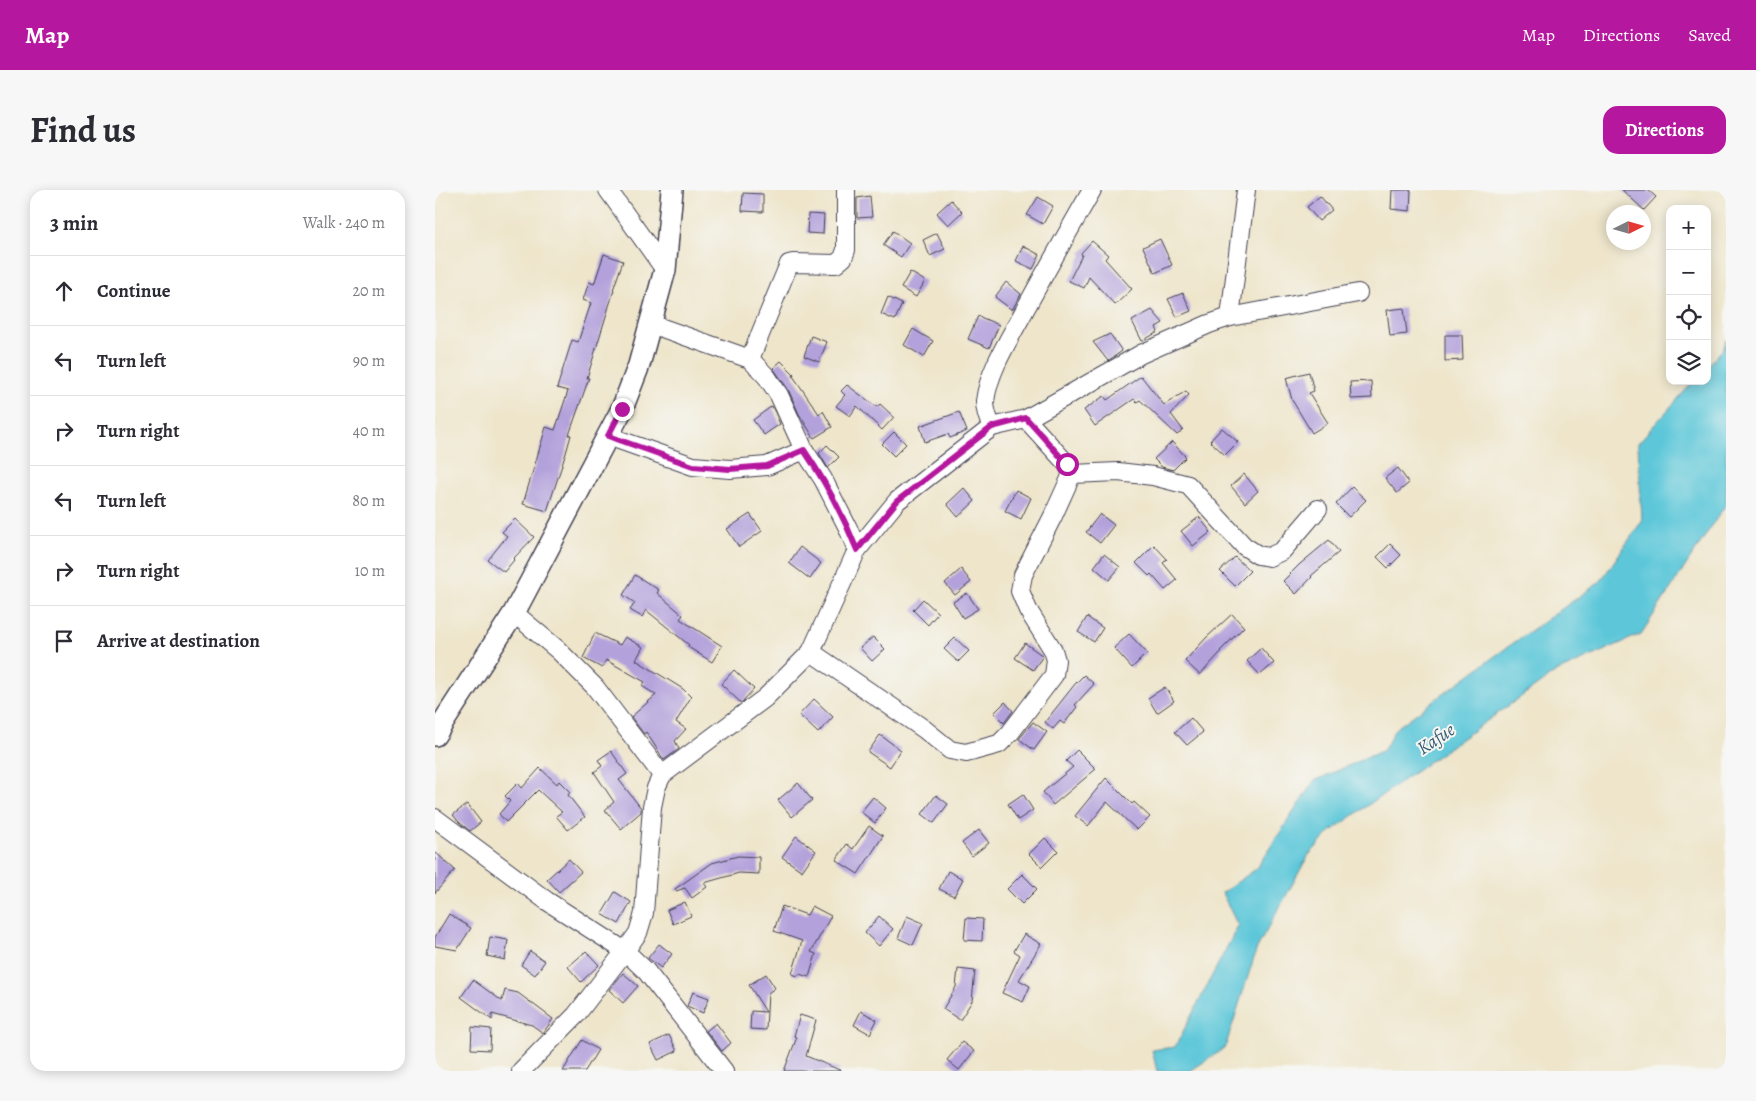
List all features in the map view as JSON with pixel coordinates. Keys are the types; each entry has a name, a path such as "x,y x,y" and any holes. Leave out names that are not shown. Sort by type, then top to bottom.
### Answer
{"street":[{"path":"608,190 665,270"},
{"path":"435,735 514,613 622,409 639,365 665,270 672,190"},
{"path":"749,359 789,264 836,264 843,258 845,250 846,190"},
{"path":"992,427 985,404 995,367 1044,274 1092,190"},
{"path":"1230,317 1247,190"},
{"path":"521,1071 576,1014 638,933 644,913 652,807 656,788 662,776 765,698 811,652 857,550 897,501 992,427 1026,418 1141,354 1209,324 1230,317 1359,293"},
{"path":"651,324 749,359 767,376 779,395 804,450 823,479 857,550"},
{"path":"1026,418 1067,464 1072,474"},
{"path":"608,436 693,466 730,469 767,466 804,450"},
{"path":"1072,474 1118,472 1153,476 1187,485 1244,546 1258,556 1269,557 1283,551 1318,509"},
{"path":"811,652 924,729 950,750 966,753 999,744 1010,733 1043,690 1056,668 1053,650 1028,610 1020,591 1023,575 1072,474"},
{"path":"514,613 558,650 595,688 662,776"},
{"path":"435,818 547,901 625,951 646,971 724,1071"}],"water":[{"name":"Kafue","path":"1726,340 1726,504 1641,634 1556,672 1330,832 1308,856 1257,948 1225,1048 1190,1071 1157,1071 1152,1050 1175,1047 1238,926 1222,893 1256,869 1314,781 1384,750 1395,729 1600,582 1642,521 1638,443 1690,385 1711,385 1711,362 1723,349"}],"building":[{"path":"1392,190 1411,190 1410,211 1391,209"},
{"path":"1622,190 1648,190 1656,197 1649,205 1638,205"},
{"path":"743,193 763,194 763,212 742,211"},
{"path":"870,196 872,217 857,218 857,198"},
{"path":"1320,196 1332,210 1319,221 1307,207"},
{"path":"1038,197 1053,206 1043,224 1027,215"},
{"path":"951,200 962,212 948,225 937,213"},
{"path":"808,214 824,215 823,234 807,233"},
{"path":"893,231 910,243 901,257 883,245"},
{"path":"937,233 945,249 930,256 923,240"},
{"path":"1160,239 1172,265 1155,273 1143,247"},
{"path":"1092,241 1108,255 1105,259 1132,289 1115,305 1089,277 1084,288 1069,281 1082,255 1081,253"},
{"path":"1023,246 1040,255 1033,269 1016,261"},
{"path":"604,254 623,261 587,378 589,378 569,435 571,435 566,453 547,511 523,504 546,427 555,430 568,391 557,388 572,340 578,342 591,303 583,300 589,282 594,284"},
{"path":"910,272 925,281 916,297 901,288"},
{"path":"1006,282 1021,294 1012,310 995,297"},
{"path":"1183,293 1191,311 1177,317 1168,299"},
{"path":"888,297 902,304 895,320 881,314"},
{"path":"1404,308 1407,334 1390,336 1387,310"},
{"path":"1152,310 1163,323 1156,327 1158,332 1142,341 1132,321"},
{"path":"978,316 999,325 989,348 968,339"},
{"path":"913,329 933,341 924,357 904,345"},
{"path":"1110,334 1122,351 1108,361 1093,342"},
{"path":"1445,335 1462,335 1463,360 1445,361"},
{"path":"811,336 827,342 819,362 804,356"},
{"path":"781,361 794,374 793,376 819,414 823,411 832,427 814,438 799,414 788,389 773,368"},
{"path":"1309,372 1314,391 1309,393 1328,423 1312,433 1292,400 1286,378"},
{"path":"1141,376 1164,405 1186,391 1189,395 1171,414 1183,430 1177,435 1140,400 1137,402 1134,399 1095,426 1084,410 1104,396 1107,400"},
{"path":"1371,381 1372,398 1351,399 1350,382"},
{"path":"847,385 877,407 880,404 894,417 882,430 857,406 850,416 836,406 845,395 841,391"},
{"path":"772,406 780,424 764,435 753,420"},
{"path":"959,412 967,431 950,438 948,434 925,442 920,426"},
{"path":"1222,428 1238,442 1225,455 1210,441"},
{"path":"894,432 906,444 894,456 882,444"},
{"path":"1172,442 1186,457 1173,470 1162,467 1154,459"},
{"path":"827,445 839,457 828,468 819,453"},
{"path":"1398,468 1409,483 1397,493 1385,478"},
{"path":"1244,474 1258,491 1245,503 1231,486"},
{"path":"1352,487 1366,500 1349,517 1336,504"},
{"path":"964,488 975,501 958,517 947,504"},
{"path":"1016,490 1031,498 1021,519 1005,511"},
{"path":"750,514 762,531 739,547 727,529"},
{"path":"1100,514 1114,525 1100,543 1086,532"},
{"path":"1199,517 1211,532 1193,546 1181,531"},
{"path":"515,519 534,537 513,559 504,572 488,560 507,536 502,532"},
{"path":"1329,540 1339,552 1311,576 1296,594 1283,581"},
{"path":"1390,544 1401,555 1388,568 1377,557"},
{"path":"1154,545 1167,559 1163,563 1177,580 1165,590 1151,574 1149,576 1136,563"},
{"path":"800,547 821,563 810,579 789,563"},
{"path":"1104,554 1120,567 1109,580 1094,567"},
{"path":"1235,557 1250,571 1235,586 1220,571"},
{"path":"961,569 971,582 955,595 945,583"},
{"path":"635,575 659,590 657,593 683,615 680,619 722,646 712,662 688,647 689,645 646,610 642,617 630,610 635,603 623,595"},
{"path":"967,593 978,609 963,618 953,602"},
{"path":"923,599 938,613 928,625 913,610"},
{"path":"1232,614 1244,627 1200,675 1185,661"},
{"path":"1087,617 1103,628 1094,642 1078,632"},
{"path":"595,633 620,645 625,637 643,647 636,660 683,689 691,697 676,722 686,729 675,741 679,749 664,760 646,732 644,734 631,717 656,695 642,686 645,682 606,660 602,668 583,658"},
{"path":"1129,634 1147,653 1132,668 1114,648"},
{"path":"873,637 885,649 872,661 860,648"},
{"path":"955,638 969,651 958,662 944,649"},
{"path":"1025,643 1043,656 1033,670 1015,658"},
{"path":"1261,648 1274,663 1260,675 1247,661"},
{"path":"734,670 754,689 741,703 721,684"},
{"path":"1084,675 1094,684 1075,705 1077,707 1064,724 1060,721 1053,729 1045,722"},
{"path":"1165,687 1174,701 1157,713 1148,698"},
{"path":"814,699 833,717 818,733 799,715"},
{"path":"1005,702 1013,711 1004,723 994,713"},
{"path":"1191,718 1203,732 1187,745 1175,732"},
{"path":"1033,722 1047,732 1034,750 1019,739"},
{"path":"880,735 901,750 890,767 868,752"},
{"path":"1077,750 1096,769 1053,805 1043,792 1073,767 1066,761"},
{"path":"611,751 627,774 619,780 641,808 641,812 621,829 605,810 614,802 594,772 602,766 598,760"},
{"path":"540,768 557,784 559,781 570,792 568,795 585,817 568,830 556,816 562,812 538,790 506,822 499,814 510,801 505,796 518,783 522,788"},
{"path":"1106,778 1132,804 1134,802 1150,817 1137,830 1107,802 1088,826 1075,816"},
{"path":"798,783 812,800 792,817 778,800"},
{"path":"1023,794 1033,810 1018,820 1008,804"},
{"path":"936,795 948,804 934,823 922,814"},
{"path":"873,797 886,808 875,823 861,812"},
{"path":"467,804 481,822 470,831 453,815"},
{"path":"869,826 883,836 858,874 836,860 847,844 853,849"},
{"path":"979,830 989,843 972,856 962,843"},
{"path":"796,836 816,851 802,871 782,857"},
{"path":"1045,838 1058,851 1042,867 1029,854"},
{"path":"435,852 455,870 435,893"},
{"path":"738,856 759,857 759,874 739,873 704,883 707,887 692,898 685,888 676,891 675,889 712,863"},
{"path":"569,859 581,872 559,892 547,879"},
{"path":"948,871 963,879 954,896 939,889"},
{"path":"1022,874 1037,889 1022,904 1007,889"},
{"path":"615,892 631,902 619,924 602,914"},
{"path":"685,902 691,916 673,924 667,910"},
{"path":"782,906 807,915 812,906 831,916 811,952 816,954 809,977 792,974 802,941 774,931"},
{"path":"449,914 471,928 457,950 435,946 435,937"},
{"path":"879,916 893,929 879,946 865,933"},
{"path":"907,916 923,923 913,945 898,938"},
{"path":"966,918 983,919 982,941 964,940"},
{"path":"1024,934 1041,944 1019,980 1030,986 1023,1002 1002,993 1020,955 1014,951"},
{"path":"490,937 508,940 505,960 487,956"},
{"path":"659,944 672,954 661,968 648,958"},
{"path":"530,951 545,961 535,975 521,965"},
{"path":"586,951 599,965 581,982 568,967"},
{"path":"958,969 975,971 972,1001 960,1020 943,1009 956,987"},
{"path":"623,973 638,986 623,1003 609,990"},
{"path":"766,974 775,988 768,993 766,1030 750,1029 751,1011 766,1012 749,985"},
{"path":"473,980 502,1001 505,990 518,993 553,1019 543,1033 532,1025 492,1014 492,1020 461,997"},
{"path":"693,992 709,998 703,1013 687,1006"},
{"path":"861,1011 877,1020 870,1034 854,1025"},
{"path":"800,1015 816,1020 806,1056 842,1071 784,1071 797,1037 794,1036"},
{"path":"716,1023 731,1043 722,1051 706,1031"},
{"path":"472,1027 491,1029 490,1050 471,1049"},
{"path":"669,1035 677,1051 658,1060 650,1044"},
{"path":"582,1040 598,1050 585,1071 563,1071"},
{"path":"962,1042 974,1051 959,1070 947,1060"}],"route":[{"path":"622,409 608,436 693,466 730,469 767,466 804,450 823,479 857,550 897,501 992,427 1026,418 1055,448 1067,464"}]}
